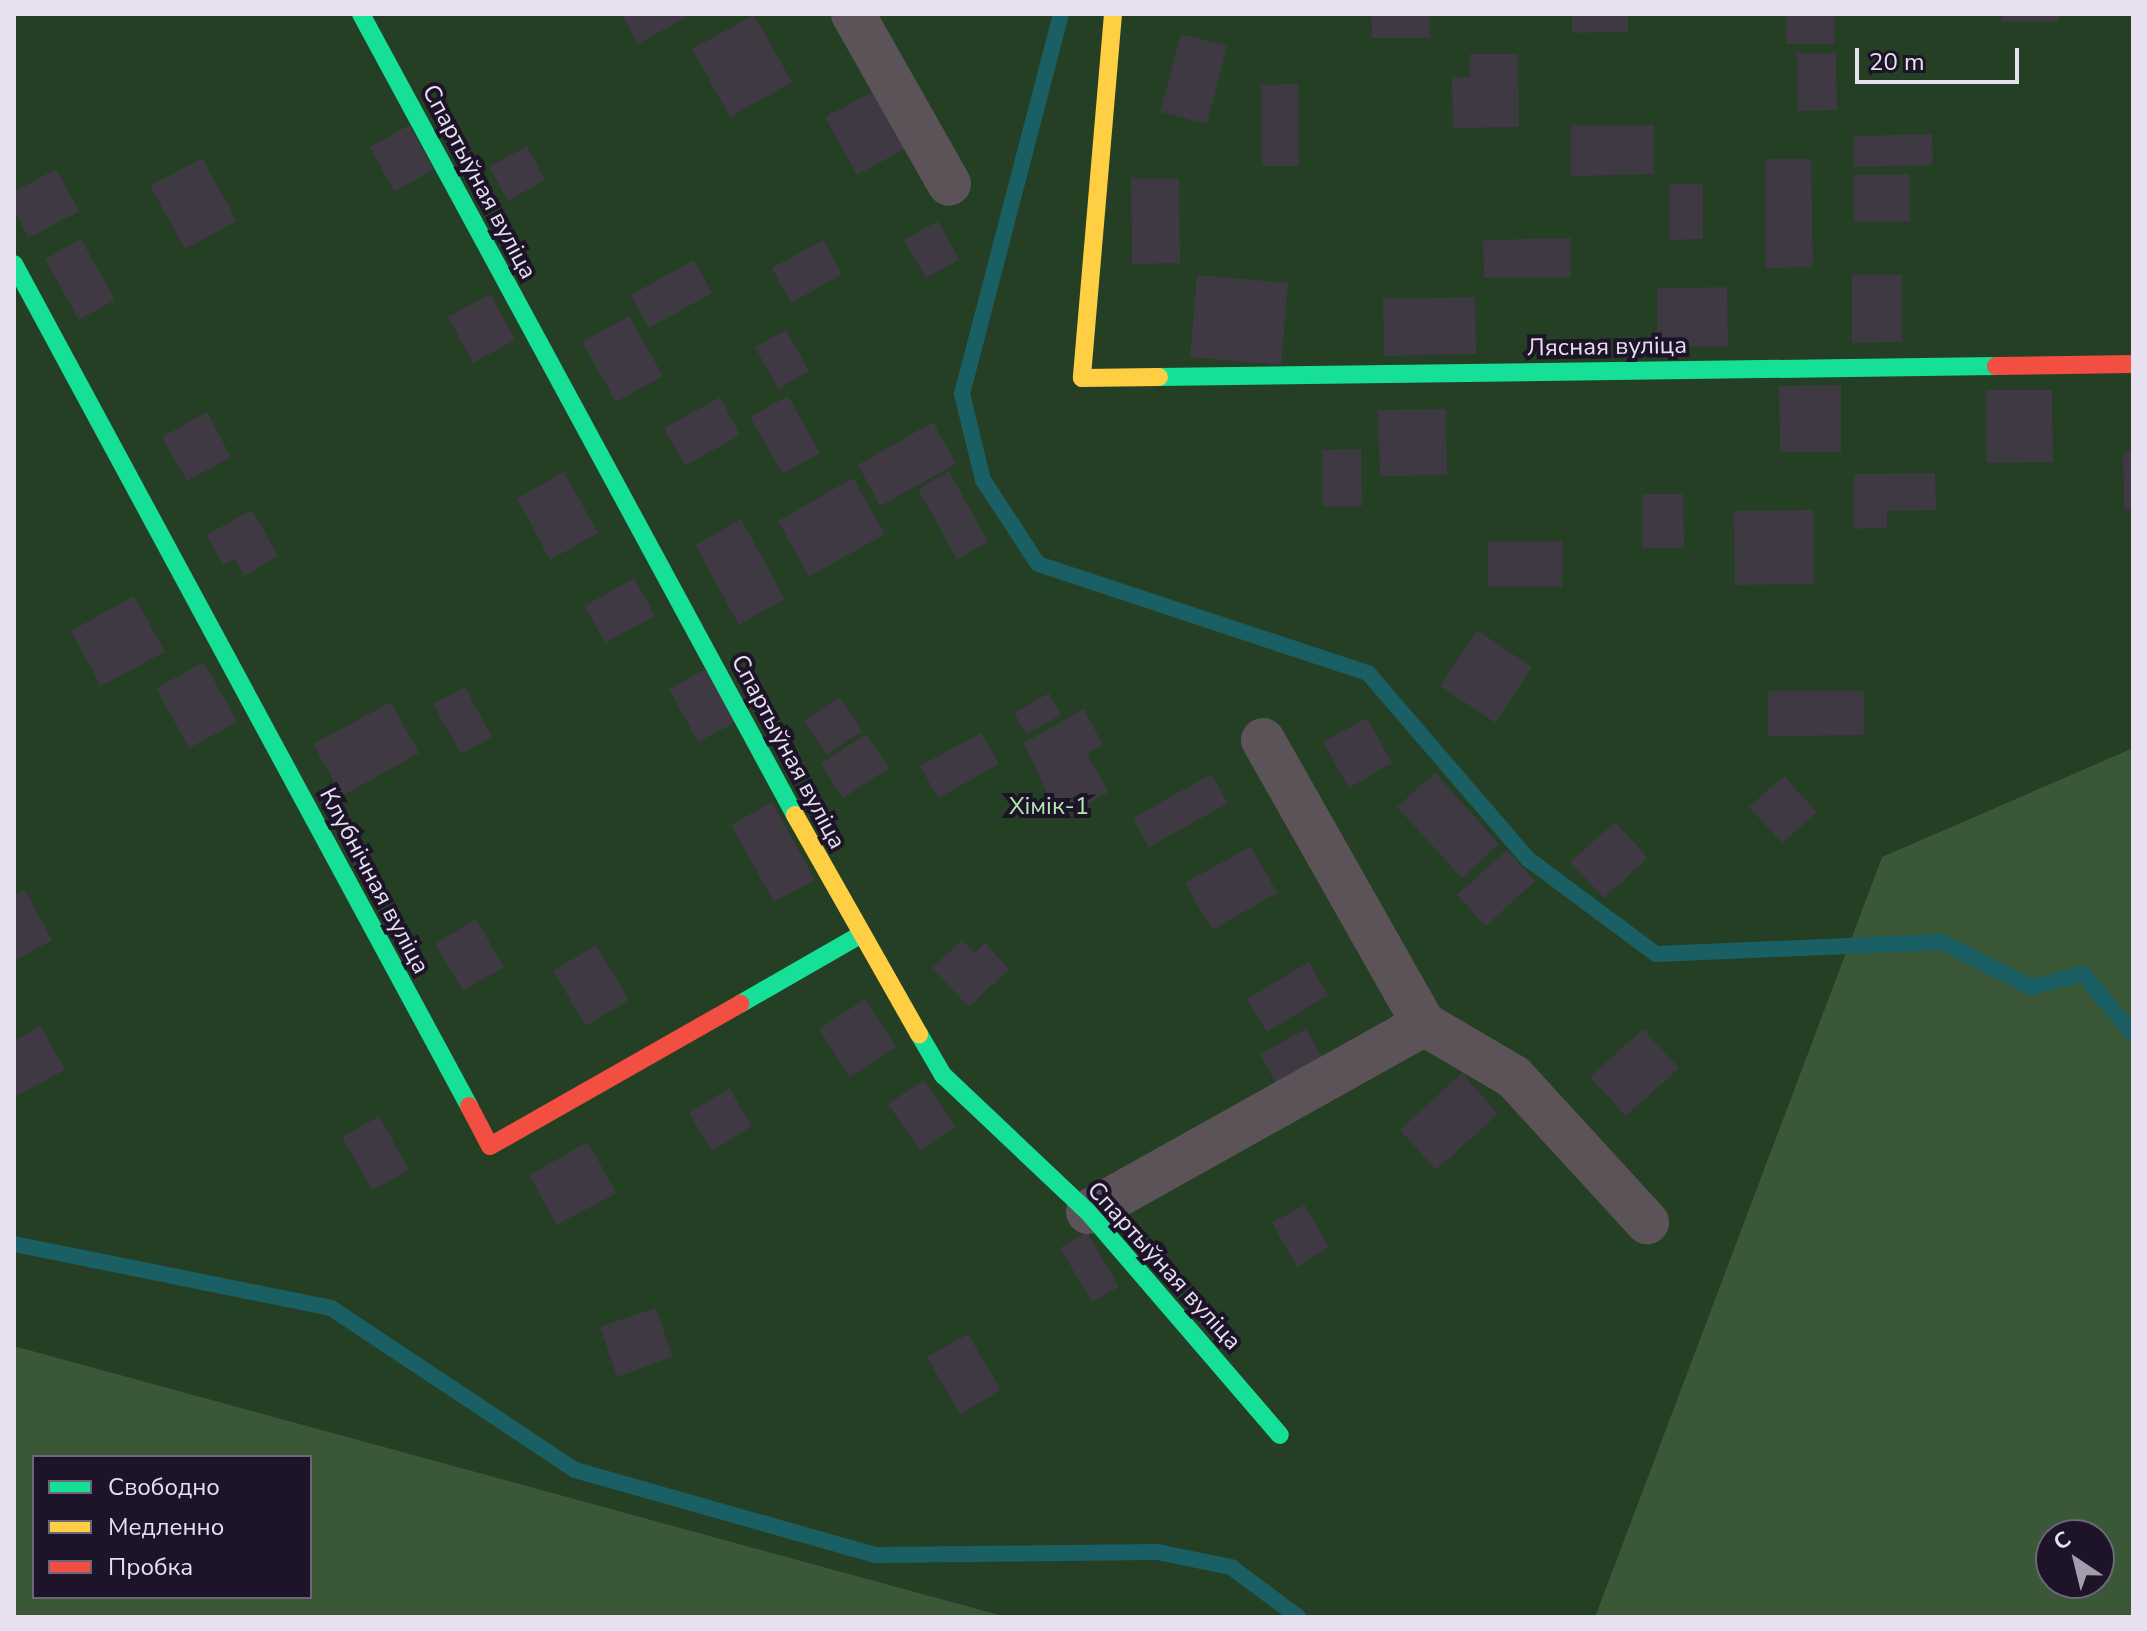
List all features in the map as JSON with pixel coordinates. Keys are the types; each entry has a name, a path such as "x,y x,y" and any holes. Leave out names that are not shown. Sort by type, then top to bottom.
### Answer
{"street":[{"name":"Спартыўная вуліца","path":"361,14 860,935 943,1075 1088,1212 1280,1435"},
{"path":"853,14 949,184"},
{"name":"Лясная вуліца","path":"1113,14 1082,378 2133,364"},
{"name":"Клубнічная вуліца","path":"14,264 490,1146 860,935"},
{"path":"1263,740 1424,1024 1514,1077 1647,1222"},
{"path":"1088,1212 1424,1024"}],"green space":[{"name":"Хімік-1","path":"14,14 2133,14 2133,748 1882,857 1595,1617 1007,1617 14,1346"},
{"path":"2133,748 2133,1617 1595,1617 1882,857"},
{"path":"14,1346 1007,1617 14,1617"}],"building":[{"path":"621,14 693,14 638,44"},
{"path":"1371,14 1430,14 1430,38 1372,38"},
{"path":"1572,14 1628,14 1628,32 1572,33"},
{"path":"1786,14 1834,14 1834,44 1786,44"},
{"path":"2002,14 2059,14 2059,21 2002,22"},
{"path":"754,15 792,82 730,117 692,49"},
{"path":"1181,34 1227,46 1207,124 1160,112"},
{"path":"1797,53 1836,53 1837,110 1798,111"},
{"path":"1470,54 1518,54 1519,127 1453,128 1452,77 1470,77"},
{"path":"1298,84 1299,166 1262,166 1261,85"},
{"path":"876,90 908,147 857,175 825,117"},
{"path":"409,125 434,170 394,191 370,147"},
{"path":"1571,125 1654,125 1654,174 1571,176"},
{"path":"1932,134 1933,165 1854,167 1854,136"},
{"path":"527,146 545,180 508,201 489,167"},
{"path":"202,158 237,221 185,249 150,186"},
{"path":"1765,159 1811,159 1813,267 1766,268"},
{"path":"56,169 79,211 29,238 14,211 14,192"},
{"path":"1909,174 1910,221 1854,222 1854,175"},
{"path":"1131,179 1179,179 1180,263 1132,264"},
{"path":"1669,184 1703,184 1703,239 1670,240"},
{"path":"938,221 959,259 926,278 904,240"},
{"path":"1571,238 1571,277 1484,278 1483,240"},
{"path":"81,239 115,300 79,320 45,259"},
{"path":"823,240 842,274 791,303 772,268"},
{"path":"694,260 712,293 649,328 631,295"},
{"path":"1197,275 1288,283 1281,365 1190,357"},
{"path":"1852,275 1902,275 1902,342 1852,343"},
{"path":"1727,287 1728,346 1657,347 1657,288"},
{"path":"490,294 515,340 473,363 448,317"},
{"path":"1475,297 1476,354 1384,356 1383,299"},
{"path":"629,316 663,376 616,402 582,342"},
{"path":"786,330 809,371 778,389 755,347"},
{"path":"1841,385 1841,452 1780,452 1779,386"},
{"path":"1986,390 2052,390 2053,462 1987,463"},
{"path":"788,396 820,453 783,474 750,417"},
{"path":"720,397 740,435 685,466 664,428"},
{"path":"1446,409 1447,475 1380,476 1378,410"},
{"path":"207,412 231,457 187,481 162,437"},
{"path":"933,422 956,464 880,506 858,465"},
{"path":"1361,449 1362,506 1323,507 1322,450"},
{"path":"2123,452 2133,452 2133,508 2124,509"},
{"path":"949,471 988,542 957,559 918,489"},
{"path":"564,472 598,533 550,560 517,498"},
{"path":"1935,473 1936,510 1887,511 1887,528 1854,529 1854,474"},
{"path":"853,478 885,534 809,577 778,521"},
{"path":"1642,494 1683,494 1684,548 1643,548"},
{"path":"252,510 278,556 244,576 235,559 223,565 206,535"},
{"path":"1813,510 1814,584 1735,585 1734,511"},
{"path":"741,519 785,599 739,625 695,545"},
{"path":"1488,541 1562,541 1562,587 1488,587"},
{"path":"634,578 655,616 605,643 585,606"},
{"path":"134,596 165,652 101,686 71,631"},
{"path":"1477,630 1532,667 1496,723 1440,686"},
{"path":"204,662 237,722 189,748 156,688"},
{"path":"707,668 736,722 698,742 669,689"},
{"path":"465,687 492,737 461,754 433,704"},
{"path":"1768,691 1864,691 1864,735 1768,736"},
{"path":"1049,693 1061,715 1026,734 1014,713"},
{"path":"839,697 862,731 827,755 804,721"},
{"path":"391,702 419,753 342,796 313,744"},
{"path":"1084,709 1103,745 1087,754 1109,792 1059,819 1024,743"},
{"path":"1367,718 1392,763 1349,788 1323,742"},
{"path":"981,733 999,764 938,798 920,766"},
{"path":"866,734 889,768 843,798 821,764"},
{"path":"1435,773 1499,844 1462,878 1397,807"},
{"path":"1211,774 1228,803 1149,847 1133,818"},
{"path":"1784,776 1817,812 1782,843 1749,807"},
{"path":"772,802 815,880 774,902 731,825"},
{"path":"1615,822 1648,858 1604,898 1570,862"},
{"path":"1251,846 1277,893 1212,930 1185,883"},
{"path":"1507,850 1535,881 1486,926 1457,895"},
{"path":"25,890 52,940 14,961 14,896"},
{"path":"476,919 504,967 463,991 435,944"},
{"path":"962,940 974,953 985,943 1009,969 969,1007 932,968"},
{"path":"596,945 629,1000 586,1026 553,971"},
{"path":"1309,962 1328,995 1267,1032 1247,999"},
{"path":"865,999 896,1047 850,1077 819,1029"},
{"path":"41,1026 65,1070 14,1097 14,1041"},
{"path":"1306,1029 1325,1062 1279,1089 1260,1054"},
{"path":"1643,1029 1679,1068 1626,1116 1590,1077"},
{"path":"1462,1073 1498,1114 1436,1170 1400,1130"},
{"path":"924,1080 955,1127 920,1150 888,1104"},
{"path":"729,1088 752,1126 712,1151 689,1113"},
{"path":"379,1116 409,1170 372,1190 342,1137"},
{"path":"588,1142 616,1193 557,1225 529,1175"},
{"path":"1305,1205 1329,1247 1297,1267 1272,1223"},
{"path":"1087,1232 1119,1287 1092,1302 1060,1248"},
{"path":"656,1308 673,1357 617,1377 600,1327"},
{"path":"968,1334 1001,1390 960,1414 927,1357"}],"waterway":[{"path":"1061,14 962,394 983,480 1038,564 1368,673 1528,859 1656,954 1942,942 2031,987 2083,974 2133,1034"},
{"path":"14,1244 331,1308 575,1470 875,1555 1157,1552 1231,1567 1298,1617"}],"traffic: fast":[{"path":"361,14 795,815"},
{"path":"14,264 469,1106"},
{"path":"1159,377 1996,366"},
{"path":"740,1004 860,935"},
{"path":"919,1034 943,1075 1088,1212 1280,1435"}],"traffic: slow":[{"path":"1113,14 1082,378 1159,377"},
{"path":"795,815 919,1034"}],"traffic: jam":[{"path":"1996,366 2133,364"},
{"path":"469,1106 490,1146 740,1004"}]}
